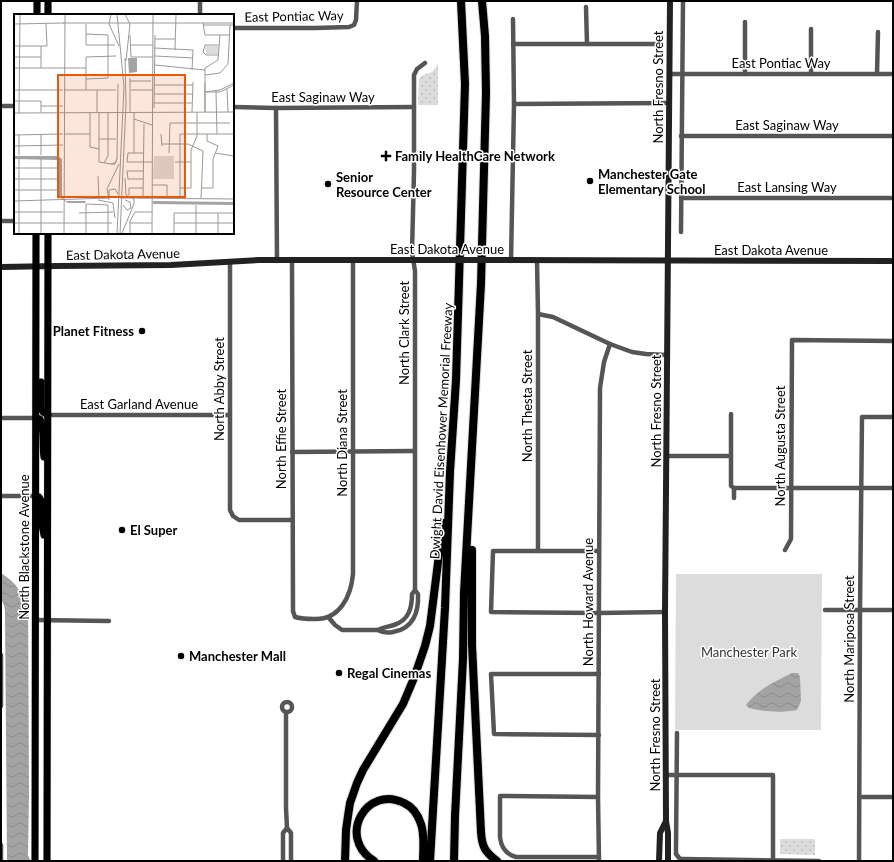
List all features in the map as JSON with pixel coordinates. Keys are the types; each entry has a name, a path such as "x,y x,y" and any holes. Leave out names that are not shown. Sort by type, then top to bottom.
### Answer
{"highway":[{"name":"Dwight David Eisenhower Memorial Freeway","path":"426,859 445,608 450,472 456,380 465,84 461,1"},
{"path":"455,860 455,816 463,659 464,593 481,284 486,79 485,36 482,1"},
{"path":"345,861 346,830 350,803 357,783 363,770 403,704 426,646 430,626 450,472"},
{"path":"471,476 472,645 481,832 482,842 487,853 497,861"},
{"path":"374,861 365,854 359,844 356,832 357,826 366,808 377,802 388,799 402,802 408,805 416,813 423,831 426,859"}],"main road":[{"path":"37,1 37,14"},
{"path":"48,1 48,14"},
{"name":"North Fresno Street","path":"668,861 668,833 666,821 665,612 670,1"},
{"name":"North Blackstone Avenue","path":"35,861 36,234"},
{"name":"North Blackstone Avenue","path":"47,861 48,234"},
{"name":"East Dakota Avenue","path":"1,268 277,261 893,261"},
{"path":"36,377 41,383 42,411 44,414 48,415"},
{"path":"36,418 40,419 42,424 43,448 48,474"},
{"path":"36,496 39,497 42,502 42,525 47,553"},
{"name":"North Fresno Street","path":"659,861 660,833 666,821"}],"street":[{"path":"200,1 200,14"},
{"name":"East Pontiac Way","path":"234,28 349,27 354,25 356,20 357,1"},
{"path":"681,232 683,1"},
{"path":"586,7 587,44"},
{"path":"511,261 514,104 513,19"},
{"path":"745,74 746,22"},
{"path":"811,29 811,74"},
{"path":"877,74 878,32"},
{"path":"513,44 657,44"},
{"name":"North Clark Street","path":"378,630 383,633 403,630 410,624 415,615 418,602 418,594 415,590 415,271 412,252 414,75 417,69 425,63"},
{"name":"East Pontiac Way","path":"669,74 893,74"},
{"path":"514,104 669,104"},
{"path":"1,106 14,106"},
{"name":"East Saginaw Way","path":"234,107 414,107"},
{"path":"276,108 277,261"},
{"name":"East Saginaw Way","path":"682,136 893,136"},
{"name":"East Lansing Way","path":"681,198 893,198"},
{"path":"1,221 14,221"},
{"name":"North Thesta Street","path":"537,260 538,551"},
{"name":"North Effie Street","path":"292,261 293,611 296,617 301,619 321,620 329,618"},
{"name":"North Diana Street","path":"329,618 342,606 352,583 353,574 353,261"},
{"name":"North Abby Street","path":"230,262 230,510 233,516 239,520 292,520"},
{"path":"538,314 553,317 610,344 632,352 667,355"},
{"name":"North Augusta Street","path":"785,550 791,539 792,340 893,340"},
{"name":"North Howard Avenue","path":"599,859 600,388 604,362 610,344"},
{"path":"731,414 731,486 734,488 734,498"},
{"name":"East Garland Avenue","path":"48,415 230,415"},
{"name":"North Mariposa Street","path":"858,861 862,417 893,417"},
{"path":"1,418 36,418"},
{"path":"292,452 414,451"},
{"path":"667,456 731,456"},
{"path":"734,488 893,488"},
{"path":"1,496 36,496"},
{"path":"599,551 492,551 491,612 665,612"},
{"name":"North Clark Street","path":"378,630 401,622 408,615 412,606 412,594 415,590"},
{"path":"825,610 893,610"},
{"path":"329,618 334,625 342,630 378,630"},
{"path":"36,620 109,621"},
{"path":"1,655 1,706"},
{"path":"599,674 491,674 494,734 599,735"},
{"path":"286,712 286,808 287,828 291,833 291,861"},
{"path":"677,733 676,854 680,859 820,861"},
{"path":"666,775 773,775 773,860"},
{"path":"598,797 500,796 500,843 507,854 516,857 599,859"},
{"path":"859,797 893,797"},
{"path":"283,861 283,833 287,828"},
{"path":"1,845 1,861"}],"green space":[{"path":"438,64 438,105 418,105 419,79 423,75 432,72"},
{"name":"Manchester Park","path":"676,574 822,574 821,730 675,730"},
{"path":"780,839 815,839 815,855 780,854"}],"water":[{"path":"1,573 17,587 21,593 28,593 28,856 31,861 7,860 5,611 1,599"},
{"path":"792,673 798,673 800,677 801,701 797,710 785,712 767,711 749,708 746,705 761,690"}],"place":[{"name":"Family HealthCare Network","path":"386,156"},
{"name":"Manchester Gate Elementary School","path":"590,181"},
{"name":"Senior Resource Center","path":"328,184"},
{"name":"Planet Fitness","path":"142,331"},
{"name":"El Super","path":"122,530"},
{"name":"Manchester Mall","path":"181,656"},
{"name":"Regal Cinemas","path":"339,673"}]}
